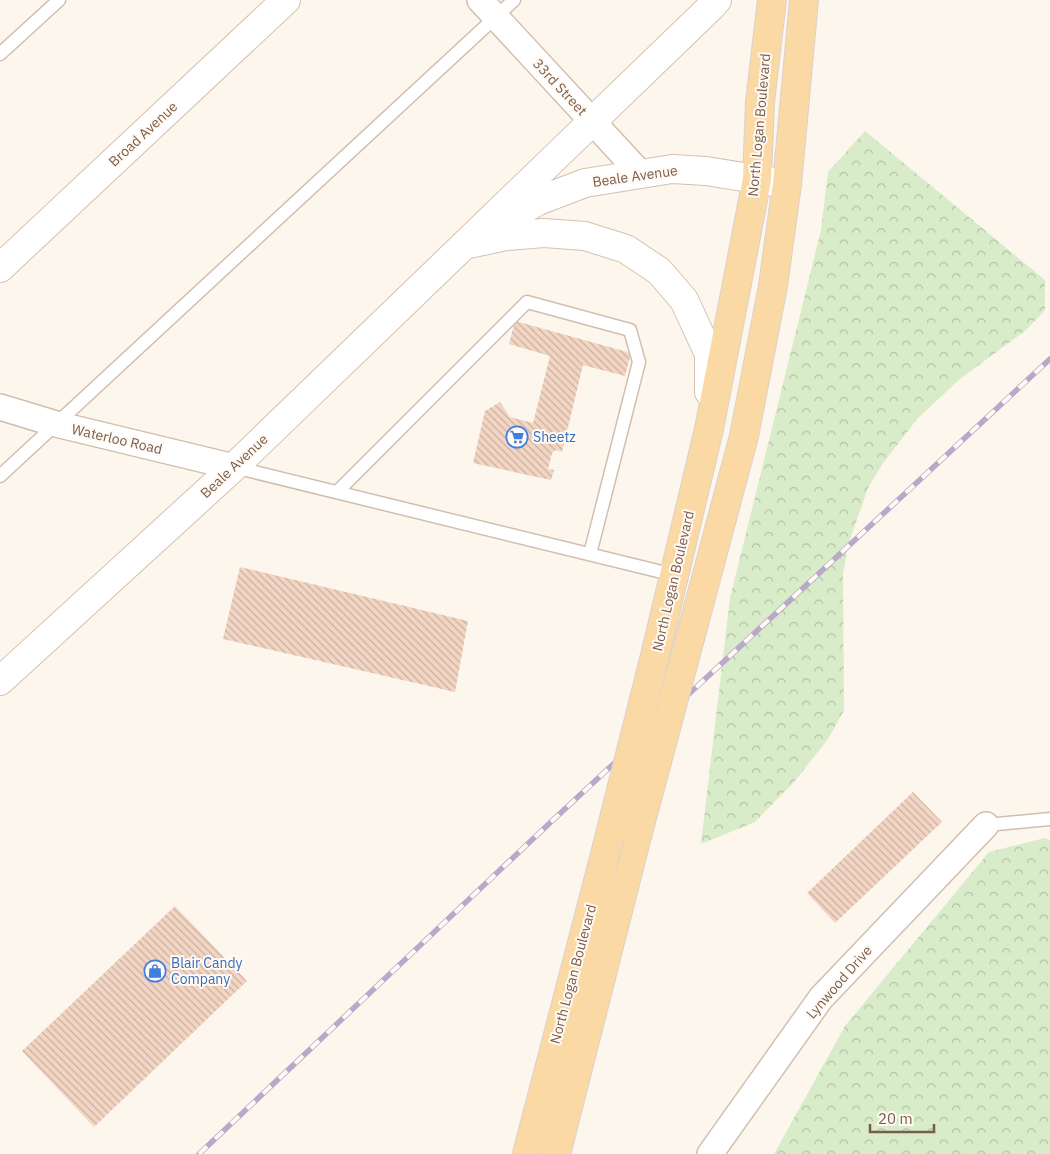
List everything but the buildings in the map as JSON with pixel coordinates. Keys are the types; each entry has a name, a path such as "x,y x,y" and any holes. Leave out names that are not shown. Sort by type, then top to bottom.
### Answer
{"main road":[{"name":"Broad Avenue","path":"0,268 286,0"},
{"name":"Beale Avenue","path":"0,681 234,467 717,0"},
{"name":"North Logan Boulevard","path":"527,1154 653,664 710,429 757,179 760,102 772,0"},
{"path":"787,184 804,0"},
{"name":"Beale Avenue","path":"464,245 538,201 585,183 672,169 706,171 787,184"},
{"name":"North Logan Boulevard","path":"556,1154 637,836 744,436 773,286 787,184"},
{"path":"464,245 506,236 544,233 585,236 626,249 658,271 684,300 709,354 710,429"}],"street":[{"name":"33rd Street","path":"488,9 641,174"},
{"name":"Waterloo Road","path":"0,407 56,424 234,467"},
{"name":"Lynwood Drive","path":"710,1154 821,998 986,825"}],"lane":[{"path":"0,54 59,0"},
{"path":"0,476 488,9 514,0"},
{"path":"337,492 527,302 630,330 639,362 590,554"},
{"path":"234,467 674,575"},
{"path":"986,825 1050,819"}],"green space":[{"path":"865,131 1045,280 1045,310 1026,330 960,379 918,418 883,463 868,488 848,545 843,575 844,710 828,739 794,782 755,822 701,844 730,598 821,230 828,172"},
{"path":"1045,838 1050,841 1050,1154 774,1154 845,1026 989,852"}],"railway":[{"path":"199,1154 553,820 1050,359"}],"place":[{"name":"Sheetz","path":"517,437"},
{"name":"Blair Candy Company","path":"155,971"}]}
